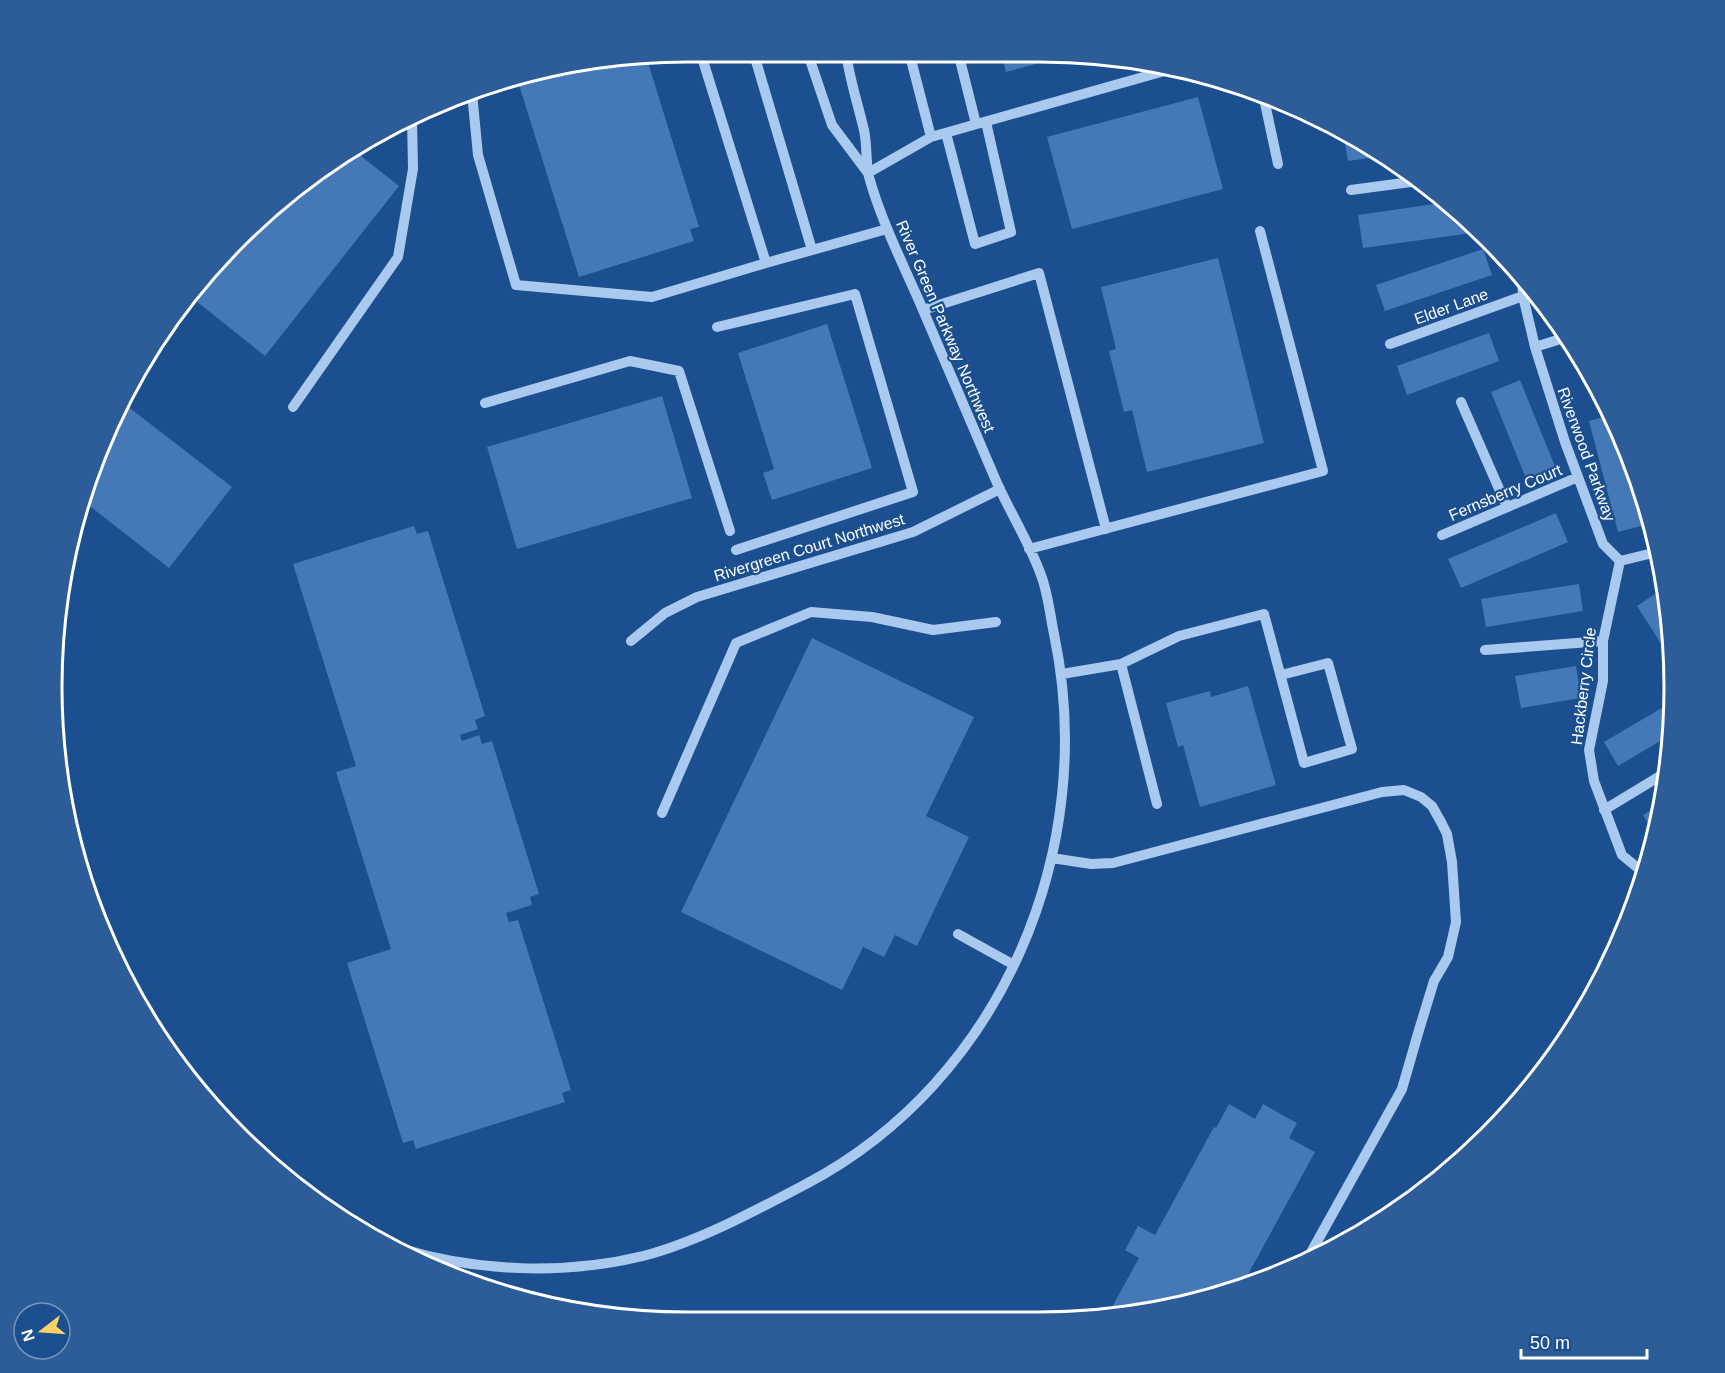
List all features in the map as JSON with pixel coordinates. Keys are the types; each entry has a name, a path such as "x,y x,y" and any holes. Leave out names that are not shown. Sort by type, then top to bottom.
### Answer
{"street":[{"path":"703,62 766,262"},
{"path":"756,62 812,250"},
{"name":"River Green Parkway Northwest","path":"811,62 832,125 868,173"},
{"name":"River Green Parkway Northwest","path":"429,1256 494,1266 574,1268 645,1255 736,1221 842,1165 919,1101 975,1034 1014,965 1037,911 1056,844 1065,760 1062,674 1041,576 1000,489 887,229 868,173 865,133 847,62"},
{"path":"912,62 931,137"},
{"path":"946,133 975,244 1011,232 981,123 961,62"},
{"path":"868,173 931,137 1156,73"},
{"path":"473,100 478,155 516,285 652,297 766,262 887,229"},
{"path":"1265,104 1278,164"},
{"path":"293,407 398,257 413,169 411,125"},
{"path":"1351,190 1407,182"},
{"path":"1029,549 1323,471 1260,231"},
{"path":"923,310 1039,273 1106,529"},
{"name":"Riverwood Parkway","path":"1523,292 1535,347 1578,477 1603,544 1620,561"},
{"path":"717,327 855,294 914,492 736,550"},
{"name":"Elder Lane","path":"1390,344 1523,296"},
{"path":"1535,347 1559,340"},
{"path":"485,403 630,361 679,370 730,531"},
{"path":"1461,402 1507,507"},
{"name":"Fernsberry Court","path":"1442,535 1578,477"},
{"name":"Rivergreen Court Northwest","path":"631,640 665,612 697,597 913,532 1000,489"},
{"path":"1620,561 1649,554"},
{"name":"Hackberry Circle","path":"1620,561 1603,640 1603,681 1589,750 1593,781 1622,855 1636,867"},
{"path":"662,813 736,643 811,612 872,617 933,630 996,622"},
{"path":"1062,674 1121,664 1179,636 1264,614 1304,763 1352,749 1328,663 1281,675"},
{"path":"1485,650 1603,640"},
{"path":"1121,664 1157,804"},
{"path":"1604,810 1656,778"},
{"path":"1052,858 1091,864 1113,863 1382,792 1404,790 1421,797 1432,806 1447,834 1452,862 1456,922 1448,957 1434,981 1402,1089 1314,1248"},
{"path":"958,934 1014,965"}],"building":[{"path":"1004,62 1043,62 1006,72"},
{"path":"648,63 699,227 690,229 694,241 579,277 519,85 605,67"},
{"path":"1198,97 1223,189 1072,229 1047,137"},
{"path":"1345,142 1371,158 1348,161"},
{"path":"359,154 399,186 265,356 195,301 217,274 274,217 306,191"},
{"path":"1435,204 1468,234 1363,248 1358,215"},
{"path":"1483,249 1492,275 1385,311 1376,285"},
{"path":"1218,258 1264,443 1147,472 1132,410 1124,412 1109,351 1116,349 1101,287"},
{"path":"827,324 872,468 772,500 763,473 774,469 738,353"},
{"path":"1489,333 1499,361 1407,395 1397,366"},
{"path":"1520,380 1556,469 1527,481 1491,392"},
{"path":"662,396 692,498 517,549 487,447"},
{"path":"128,407 232,487 169,568 89,505 109,447"},
{"path":"1602,417 1616,447 1642,526 1618,532 1589,421"},
{"path":"1556,513 1568,542 1461,588 1448,559"},
{"path":"414,526 417,534 428,531 485,716 475,720 478,729 460,735 462,741 479,735 482,744 492,741 539,894 530,897 532,905 506,913 509,922 518,920 571,1090 562,1093 565,1102 416,1149 413,1140 403,1143 347,963 391,949 336,772 356,766 293,564"},
{"path":"1579,584 1583,611 1486,627 1481,599"},
{"path":"1656,593 1662,645 1637,606"},
{"path":"812,638 974,717 926,816 969,837 917,946 895,935 884,957 863,947 842,990 681,912"},
{"path":"1576,666 1581,698 1521,708 1515,676"},
{"path":"1248,686 1276,785 1200,807 1183,745 1178,747 1166,703 1210,691 1211,697"},
{"path":"1663,707 1661,741 1618,766 1604,742"},
{"path":"1650,811 1648,823 1643,815"},
{"path":"1229,1104 1255,1119 1263,1104 1297,1123 1289,1138 1315,1152 1248,1275 1200,1290 1112,1307 1139,1258 1125,1250 1138,1226 1155,1235 1214,1127 1216,1128"}]}
